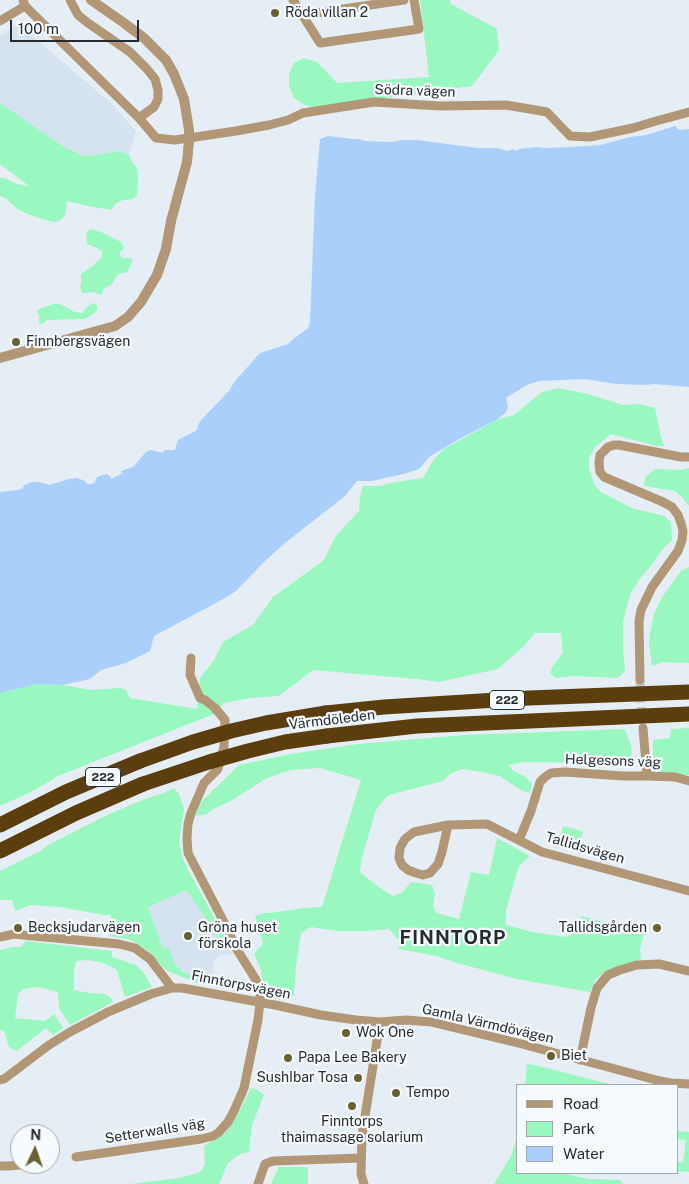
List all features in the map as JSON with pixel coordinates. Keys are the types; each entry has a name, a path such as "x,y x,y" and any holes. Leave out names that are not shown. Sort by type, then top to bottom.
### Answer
{"highway":[{"name":"Värmdöleden","path":"0,825 66,792 140,761 193,742 266,723 326,713 384,707 529,698 689,692"},
{"name":"Värmdöleden","path":"0,851 76,813 143,784 209,762 286,742 417,726 689,714"}],"street":[{"path":"70,0 78,14 130,52 147,68 155,79 158,99 154,107 139,118"},
{"path":"0,358 115,326 141,302 157,275 166,249 189,141 184,99 174,74 167,62 157,51 144,38 91,0"},
{"path":"294,0 320,43 419,28 414,0"},
{"path":"302,15 404,0"},
{"path":"0,21 24,3"},
{"name":"Södra vägen","path":"24,3 139,118 156,138 176,140 269,125 288,120 303,113 374,102 440,106 506,105 547,112 570,136 590,137 633,128 689,112"},
{"path":"640,680 639,621 641,610 652,587 678,551 683,530 678,515 672,507 604,477 600,472 600,455 608,447 619,444 689,457"},
{"path":"191,658 190,675 200,698 205,700 225,720 224,747 218,769 204,783 191,813 188,824 188,853 236,948 256,980 260,991 260,1002"},
{"path":"643,728 647,776"},
{"name":"Helgesons väg","path":"519,840 540,782 552,773 675,777 689,780"},
{"name":"Tallidsvägen","path":"448,825 438,864 430,873 416,874 402,865 399,858 400,848 404,839 414,832 448,825 487,824 542,852 689,891"},
{"path":"0,936 14,934 119,944 135,948 150,959 172,988"},
{"path":"580,1060 597,988 608,975 637,965 659,964 689,971"},
{"name":"Finntorpsvägen","path":"0,1080 70,1032 108,1012 151,994 172,988 182,988 260,1002 321,1015 380,1022"},
{"name":"Setterwalls väg","path":"76,1157 201,1139 218,1133 228,1122 244,1088 260,1002"},
{"name":"Gamla Värmdövägen","path":"380,1022 406,1020 431,1022 660,1081 689,1084"},
{"path":"364,1184 361,1174 362,1135 380,1022"},
{"path":"258,1184 265,1164 273,1161 361,1158"}],"shaded area":[{"path":"18,24 111,103 136,131 129,155 119,151 84,156 64,147 0,103 0,36"},
{"name":"Gröna huset förskola","path":"186,890 216,933 219,941 227,940 233,954 219,955 214,962 211,985 197,983 198,977 182,970 174,963 169,947 163,949 146,907"}],"green space":[{"path":"420,0 450,0 451,4 497,29 499,50 472,86 315,108 305,105 294,98 289,86 289,74 294,63 304,58 317,62 337,83 429,77"},
{"path":"0,103 64,147 84,156 119,151 129,155 137,168 137,196 115,204 112,210 67,201 66,213 63,218 53,222 16,208 6,198 0,196 0,178 29,186 0,164"},
{"path":"90,229 121,242 124,248 119,254 122,258 133,260 127,272 118,274 112,284 103,289 100,295 94,292 82,293 80,287 81,274 102,257 102,251 87,244 86,233"},
{"path":"94,303 97,305 97,310 85,319 47,320 42,324 39,323 37,312 39,309 53,304 60,304 75,312 82,313 89,305"},
{"path":"557,388 584,393 623,405 639,404 655,408 664,446 657,446 611,434 595,447 589,458 589,468 594,484 601,492 632,508 664,516 671,522 672,540 662,550 631,592 623,621 625,671 618,678 574,676 556,678 550,673 563,653 561,633 535,633 524,646 498,669 439,682 313,670 279,696 250,698 224,703 214,714 58,776 29,793 0,806 0,693 38,684 63,685 92,690 120,688 126,690 130,698 197,709 200,678 214,660 223,642 253,625 273,597 324,560 335,537 359,511 363,486 381,486 423,478 434,459 444,449 498,419 514,415 542,392"},
{"path":"689,468 689,506 675,491 644,486 645,477 655,469 680,470"},
{"path":"689,567 689,663 663,662 652,666 649,644 654,614 662,597 681,571"},
{"path":"689,728 689,775 658,772 653,762 653,740 670,738 671,729"},
{"path":"625,729 631,746 632,758 627,763 524,762 509,765 512,770 526,777 532,784 530,793 522,791 500,776 462,769 450,774 443,781 387,796 376,810 362,857 360,872 393,896 403,892 411,882 432,885 435,894 433,907 437,913 459,919 471,872 489,875 497,838 530,856 519,866 506,910 506,925 532,932 566,937 575,933 582,916 615,925 646,927 640,949 641,959 607,970 595,980 590,992 517,979 437,956 399,949 398,939 389,929 337,931 311,927 301,933 294,996 269,994 263,984 260,967 254,954 263,944 255,916 264,913 322,907 361,780 320,768 291,770 267,778 207,814 195,816 202,801 239,765 291,754 358,744 465,735"},
{"path":"174,788 179,794 184,809 179,842 182,856 227,940 219,942 216,933 186,890 148,907 163,949 169,947 174,963 182,971 198,977 197,983 166,970 147,950 131,940 110,936 111,915 60,907 31,905 15,911 12,900 0,900 0,871 103,817"},
{"path":"563,826 583,831 579,849 558,844"},
{"path":"26,941 112,951 112,957 136,965 144,973 152,987 125,997 117,970 104,963 88,960 76,961 74,990 105,994 113,1002 70,1025 59,1008 58,992 38,987 24,989 18,994 15,1018 45,1021 54,1014 63,1028 53,1035 46,1028 17,1051 9,1047 4,1031 0,1030 0,950 21,947"},
{"path":"527,1064 610,1084 525,1084"},
{"path":"251,1088 258,1090 264,1095 252,1125 249,1152 240,1154 228,1163 219,1184 130,1184 180,1178 200,1172 205,1165 204,1146 226,1132 235,1120"},
{"path":"679,1131 689,1132 689,1172 679,1171 679,1162 683,1162 686,1140 679,1139"},
{"path":"516,1140 516,1174 565,1174 589,1179 620,1180 623,1184 494,1184 511,1156"},
{"path":"279,1167 308,1167 308,1184 271,1184"}],"water":[{"path":"675,126 679,130 689,129 689,387 654,384 616,384 584,379 539,381 527,385 506,398 508,407 506,412 498,419 429,457 419,469 372,481 357,481 345,496 285,543 236,591 154,636 150,651 126,663 101,670 90,679 63,685 38,684 0,693 0,492 18,490 32,482 50,485 77,478 85,481 87,484 92,484 97,477 102,475 107,474 111,479 123,473 121,471 133,467 146,452 151,450 162,453 165,450 175,450 178,440 197,430 202,419 228,392 235,381 260,353 288,344 308,328 310,323 315,197 320,139 328,136 365,141 393,142 417,140 478,148 497,148 507,151 514,149 515,151 537,147 600,145 646,135"}],"tunnel":[{"path":"640,680 642,720"}],"place":[{"name":"Röda villan 2","path":"275,13"},
{"name":"Finnbergsvägen","path":"16,342"},
{"name":"Becksjudarvägen","path":"18,928"},
{"name":"Tallidsgården","path":"657,928"},
{"name":"Gröna huset förskola","path":"188,936"},
{"name":"Wok One","path":"346,1033"},
{"name":"Biet","path":"551,1056"},
{"name":"Papa Lee Bakery","path":"288,1058"},
{"name":"SushIbar Tosa","path":"358,1078"},
{"name":"Tempo","path":"396,1093"},
{"name":"Finntorps thaimassage solarium","path":"352,1106"}],"district":[{"name":"FINNTORP","path":"453,938"}]}
